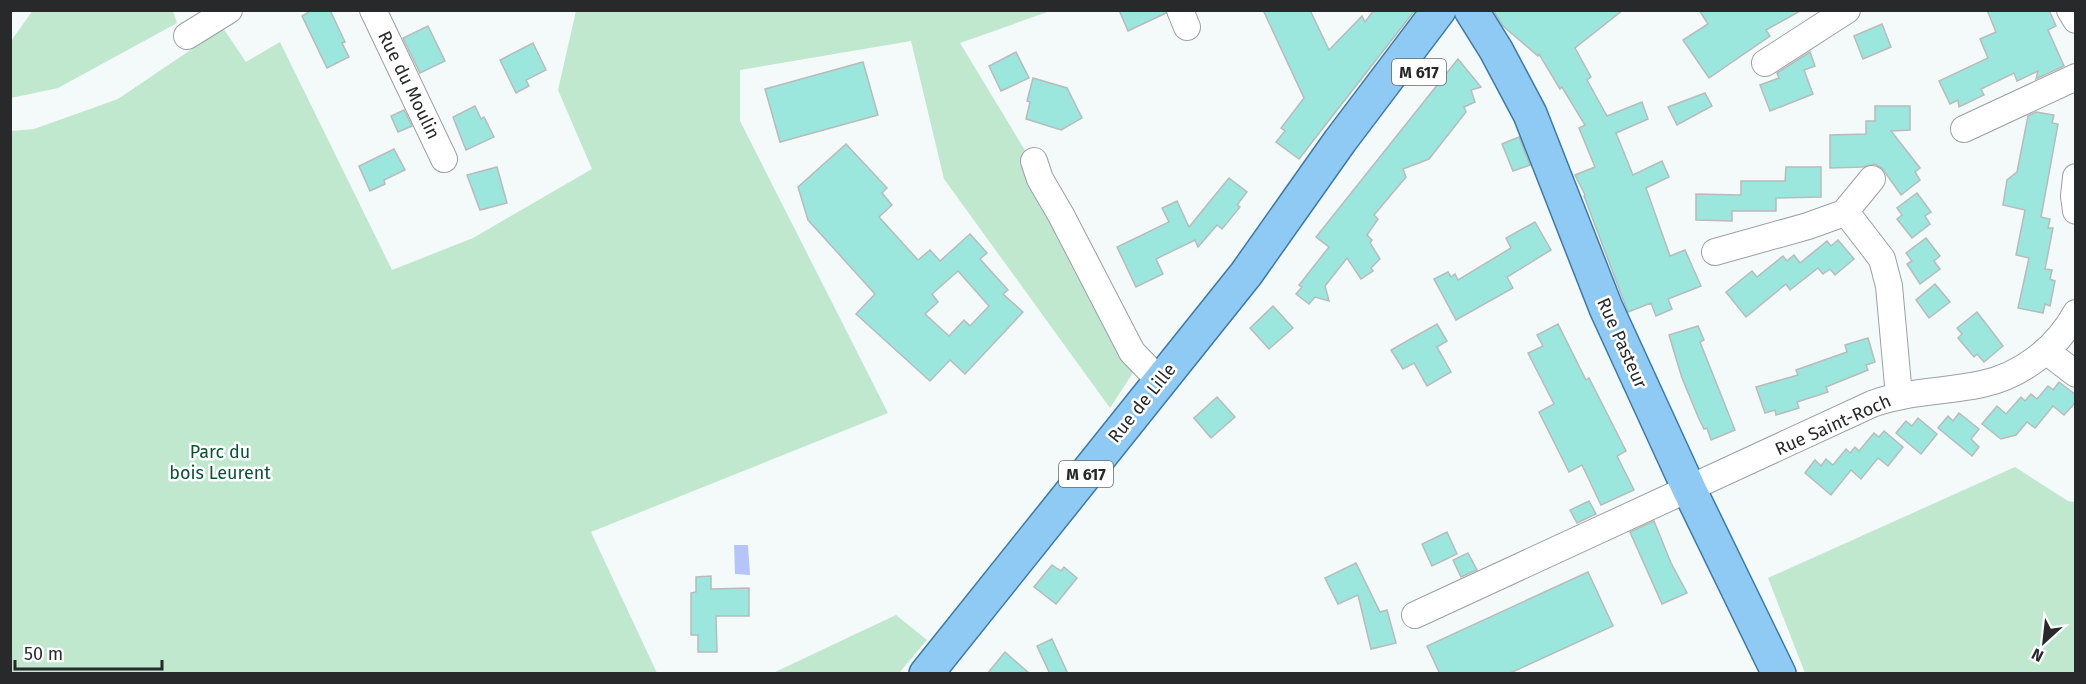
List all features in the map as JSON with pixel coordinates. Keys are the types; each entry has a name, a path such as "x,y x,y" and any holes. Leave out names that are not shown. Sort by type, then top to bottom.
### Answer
{"main road":[{"name":"Rue de Lille","path":"1246,274 1347,131 1439,10"},
{"name":"Rue de Lille","path":"926,674 1246,274 1354,155 1468,10"},
{"name":"Rue Pasteur","path":"1468,10 1496,50 1530,114 1602,298 1689,489 1779,674"}],"street":[{"path":"187,36 229,10"},
{"name":"Rue du Moulin","path":"374,10 444,159"},
{"path":"1765,63 1847,10"},
{"path":"2070,10 2076,20"},
{"path":"1964,129 2076,77"},
{"path":"1034,161 1040,179 1132,352 1160,381"},
{"path":"2076,177 2074,196 2076,211"},
{"path":"1715,252 1808,226 1844,213 1872,179"},
{"path":"1844,213 1882,259 1889,286 1899,396"},
{"name":"Rue Saint-Roch","path":"1415,615 1872,404 1899,396 1992,382 2025,367 2046,351 2066,330 2076,313"},
{"path":"2046,351 2076,374"}],"green space":[{"path":"33,10 173,11 177,23 58,88 11,98 11,41"},
{"name":"Parc du bois Leurent","path":"576,11 1050,11 960,43 1066,218 1138,365 1110,408 944,179 911,41 740,70 740,121 888,413 591,532 657,673 11,674 11,131 34,129 118,99 223,28 246,62 280,42 392,270 473,238 592,169 558,90"},
{"path":"2015,467 2068,501 2075,502 2075,673 1805,673 1768,578"},
{"path":"896,615 927,640 899,673 773,673"}],"water":[{"path":"734,545 748,545 750,575 735,574"}],"building":[{"path":"312,10 330,10 345,42 342,43 349,57 327,68 302,16"},
{"path":"1119,10 1165,10 1166,13 1128,31"},
{"path":"1263,10 1310,10 1329,50 1362,16 1365,22 1374,10 1415,10 1299,159 1276,142 1285,131 1281,128 1304,98"},
{"path":"1493,10 1623,10 1575,48 1591,77 1587,80 1607,116 1642,102 1648,119 1616,133 1633,175 1662,161 1669,177 1646,188 1670,256 1685,250 1701,286 1668,299 1672,309 1656,316 1651,303 1628,312 1585,195 1575,175 1595,167 1579,128 1585,125 1539,54 1538,56 1503,26"},
{"path":"1699,10 1802,10 1766,30 1770,36 1709,78 1683,40 1708,24"},
{"path":"1987,10 2049,10 2056,26 2048,30 2064,66 2036,79 2038,71 2017,81 2014,73 1981,89 1984,95 1959,107 1958,100 1950,104 1939,81 1988,58 1980,39 1996,32"},
{"path":"1882,24 1891,47 1863,59 1854,36"},
{"path":"428,26 445,61 420,73 403,38"},
{"path":"533,43 546,70 526,80 529,86 516,93 500,60"},
{"path":"1016,52 1029,78 1001,91 989,66"},
{"path":"1810,52 1815,66 1804,70 1813,94 1770,111 1760,85 1779,78 1777,73"},
{"path":"1458,59 1481,87 1471,90 1475,102 1464,107 1466,112 1429,159 1403,169 1406,177 1374,215 1378,219 1367,235 1372,240 1370,243 1380,259 1371,268 1373,271 1361,279 1347,258 1325,286 1329,301 1315,297 1309,304 1296,294 1302,287 1299,285 1329,247 1316,237"},
{"path":"863,62 878,115 780,142 765,89"},
{"path":"1033,78 1067,88 1082,118 1061,130 1026,119 1030,102 1027,101"},
{"path":"1705,93 1712,106 1677,125 1668,107"},
{"path":"475,106 481,119 484,117 494,137 466,150 453,117"},
{"path":"1875,106 1910,106 1910,130 1891,131 1920,168 1915,172 1920,180 1901,195 1882,168 1875,164 1863,167 1830,168 1830,135 1866,134 1866,121 1875,121"},
{"path":"404,110 412,126 398,132 391,116"},
{"path":"2036,112 2054,115 2052,123 2058,124 2041,217 2050,219 2048,228 2053,228 2045,269 2052,270 2050,279 2055,281 2050,306 2045,304 2043,313 2018,308 2029,258 2016,255 2025,210 2003,205 2007,180 2017,172 2028,116"},
{"path":"1519,137 1530,165 1513,171 1502,144"},
{"path":"846,144 887,188 882,193 892,205 879,217 918,260 930,250 940,261 970,234 987,253 980,259 1008,290 1003,294 1023,312 965,374 950,360 930,381 856,314 875,294 808,220 798,187","holes":["958,271 989,306 970,326 964,320 949,336 925,314 938,302 932,294"]},
{"path":"394,149 405,170 384,180 385,184 370,191 359,166"},
{"path":"497,167 507,203 480,210 467,175"},
{"path":"1786,167 1821,167 1821,197 1776,198 1776,211 1732,211 1732,221 1696,220 1696,194 1741,195 1741,181 1785,181"},
{"path":"1229,178 1247,192 1237,205 1240,207 1222,229 1217,225 1198,247 1195,240 1156,259 1163,274 1136,287 1117,247 1169,222 1162,208 1177,201 1189,227"},
{"path":"1917,193 1931,212 1925,216 1930,224 1912,238 1897,219 1902,215 1897,208"},
{"path":"1535,222 1551,250 1507,277 1513,288 1456,320 1434,279 1448,272 1451,277 1455,274 1458,280 1511,248 1506,238"},
{"path":"1926,238 1940,256 1934,261 1940,269 1920,284 1907,264 1912,261 1906,253"},
{"path":"1838,240 1854,259 1835,275 1830,269 1823,274 1818,268 1790,290 1786,284 1746,317 1726,292 1752,271 1757,277 1783,256 1787,261 1794,255 1800,263 1827,241 1831,246"},
{"path":"1935,284 1950,302 1929,318 1916,300"},
{"path":"1273,306 1293,328 1269,349 1250,328"},
{"path":"1977,312 2003,346 1984,362 1977,354 1974,357 1958,338 1962,334 1957,328"},
{"path":"1437,324 1447,341 1437,347 1451,372 1427,386 1414,363 1403,369 1391,350"},
{"path":"1558,324 1586,380 1589,378 1626,451 1617,456 1634,490 1601,505 1582,465 1569,472 1539,412 1554,404 1528,353 1543,346 1537,335"},
{"path":"1698,326 1704,340 1700,342 1735,430 1711,440 1707,428 1704,429 1699,419 1682,378 1669,335"},
{"path":"1868,338 1875,362 1866,365 1868,370 1826,387 1828,392 1797,402 1799,408 1776,415 1775,410 1765,413 1756,387 1798,375 1796,370 1847,352 1845,345"},
{"path":"2059,382 2076,395 2076,402 2064,415 2053,406 2035,428 2027,422 2016,435 2001,439 1982,424 1997,406 2006,414 2021,397 2025,401 2031,394 2037,399 2048,386 2053,390"},
{"path":"1217,397 1235,417 1211,438 1194,418"},
{"path":"1959,413 1979,429 1971,439 1979,447 1972,456 1938,428 1948,416 1953,421"},
{"path":"1918,418 1937,434 1921,454 1896,433 1906,421 1912,426"},
{"path":"1884,431 1903,447 1888,466 1878,458 1861,479 1851,470 1831,495 1805,473 1815,460 1821,466 1826,459 1833,465 1846,449 1850,453 1855,447 1859,451 1874,433 1879,437"},
{"path":"1589,501 1596,514 1577,523 1570,510"},
{"path":"1654,521 1671,563 1687,593 1662,604 1630,532"},
{"path":"1447,532 1457,554 1432,566 1422,544"},
{"path":"1468,553 1477,570 1461,577 1453,560"},
{"path":"1356,563 1380,612 1387,610 1396,643 1371,649 1358,595 1338,604 1325,578"},
{"path":"1052,565 1061,571 1064,567 1077,578 1056,604 1034,587"},
{"path":"1588,572 1613,626 1508,674 1440,674 1427,646"},
{"path":"711,576 711,589 749,588 749,616 716,616 717,652 698,652 698,635 691,635 691,593 696,592 696,577"},
{"path":"1052,639 1068,674 1050,674 1037,646"},
{"path":"1005,652 1030,674 987,674"}]}
